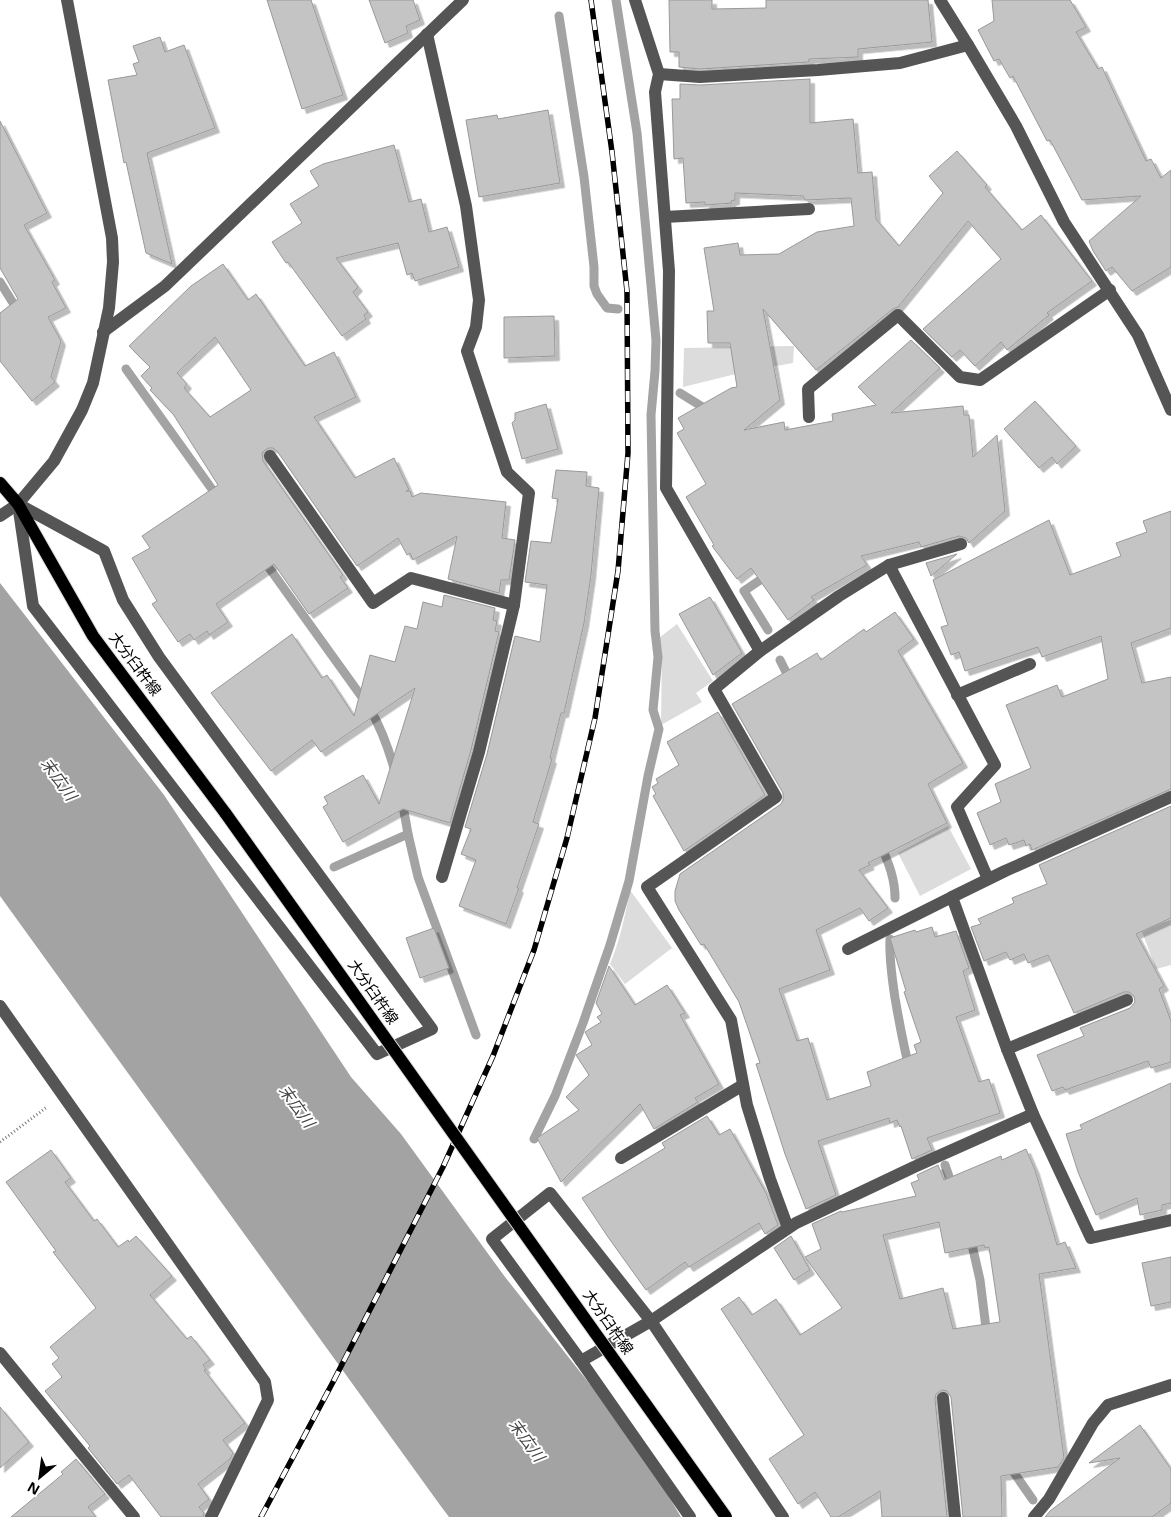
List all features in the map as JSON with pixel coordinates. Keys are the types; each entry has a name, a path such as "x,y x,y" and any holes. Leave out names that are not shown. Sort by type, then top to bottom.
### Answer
{"main road":[{"name":"大分臼杵線","path":"0,483 18,504 93,636 226,814 726,1517"}],"street":[{"path":"0,516 18,504 54,460 82,410 93,383 109,308 113,262 112,238 67,0"},
{"path":"103,332 165,286 463,0"},
{"path":"635,0 659,74 655,92 669,271 666,488 760,651"},
{"path":"940,0 1016,126 1064,222 1138,335 1171,410"},
{"path":"427,34 466,206 479,300 476,327 467,351 507,472 529,493 514,605 479,752 442,877"},
{"path":"659,74 700,77 900,63 968,45"},
{"path":"665,217 809,209"},
{"path":"809,417 808,390 898,315 960,377 980,380 1110,290"},
{"path":"270,456 374,603 411,578 514,605"},
{"path":"18,504 104,551 123,600 159,657 432,1029 376,1054 34,606 18,504"},
{"path":"788,1228 770,1179 747,1105 731,1020 647,887 776,797 714,689 760,651 839,596 889,565 961,544"},
{"path":"889,565 995,765 957,807 988,879"},
{"path":"958,695 1030,664"},
{"path":"848,949 988,879 1171,797"},
{"path":"952,897 1007,1049 1033,1114 1091,1238 1171,1220"},
{"path":"1007,1049 1127,1000"},
{"path":"0,1006 265,1382 268,1400 211,1517"},
{"path":"621,1158 743,1085"},
{"path":"581,1362 651,1321 796,1223 914,1167 1033,1114"},
{"path":"690,1517 492,1239 550,1193 651,1321 783,1517"},
{"path":"0,1353 134,1517"},
{"path":"1034,1517 1049,1499 1093,1423 1108,1405 1171,1385"},
{"path":"943,1398 955,1517"}],"path":[{"path":"0,1142 63,1095"}],"shaded area":[{"path":"794,346 793,363 748,371 683,387 684,348"},
{"path":"677,624 713,681 696,693 702,702 661,725 662,652 659,638"},
{"path":"948,826 971,869 920,896 898,853"},
{"path":"630,890 672,948 625,984 610,964 624,919"},
{"path":"1171,920 1171,965 1156,969 1141,929"}],"water":[{"name":"末広川","path":"0,583 164,795 351,1077 401,1134 505,1277 638,1445 681,1517 449,1517 440,1505 0,896"}],"building":[{"path":"267,0 311,0 343,95 302,109"},
{"path":"369,0 413,0 420,20 406,26 408,33 385,43"},
{"path":"669,0 712,0 712,9 766,8 766,0 928,0 932,42 858,49 858,57 809,59 809,62 700,69 679,67 679,52 670,52"},
{"path":"992,0 1070,0 1086,27 1076,32 1098,69 1102,67 1146,161 1151,159 1161,178 1171,170 1171,267 1132,291 1112,267 1106,271 1089,241 1141,196 1082,200 1050,140 1047,141 1013,76 1010,78 999,59 994,61 978,30 994,21"},
{"path":"160,37 165,52 184,45 215,128 147,153 172,264 146,253 126,162 124,163 108,80 137,75 133,64 139,62 133,46"},
{"path":"810,79 810,123 853,119 858,173 872,172 876,219 899,246 943,193 929,176 957,151 987,185 985,187 1022,230 1041,215 1092,281 1047,313 1049,315 1007,350 1001,342 975,366 960,350 952,357 923,329 1001,259 968,221 898,307 816,370 763,309 780,400 744,430 784,422 785,430 833,421 832,414 876,405 858,387 911,340 940,368 891,413 963,406 964,415 969,415 973,457 997,435 1005,511 969,543 966,538 959,536 921,547 919,542 861,556 867,565 811,597 814,600 788,620 751,568 737,579 712,546 714,545 686,497 706,484 677,433 684,429 678,418 731,388 737,387 730,343 708,343 707,311 714,311 704,248 738,243 740,255 779,254 817,232 854,226 851,198 805,200 803,196 735,193 735,200 731,201 732,203 705,205 705,202 686,203 683,158 674,159 672,99 680,99 680,84 700,85"},
{"path":"548,110 560,183 479,197 466,120 497,115 498,119"},
{"path":"0,121 47,213 24,225 55,280 52,282 66,308 48,317 61,341 51,377 55,382 32,401 0,361 0,313 18,299 0,268"},
{"path":"394,145 409,202 421,199 429,232 447,227 459,267 415,281 412,273 407,275 398,243 336,258 358,287 353,292 368,312 364,315 366,319 342,336 272,242 302,223 290,204 319,186 310,171 323,164"},
{"path":"223,264 248,300 256,294 305,366 334,352 356,397 314,417 355,478 394,458 409,490 406,491 410,491 412,497 421,493 506,502 502,538 515,540 509,580 501,580 499,593 448,579 457,536 413,560 410,553 407,555 398,538 357,566 277,451 269,448 262,453 263,461 343,575 340,577 348,588 309,614 274,564 216,604 228,622 209,635 207,631 194,640 190,634 178,642 152,604 157,601 132,558 150,548 142,536 218,485 173,414 150,390 152,388 141,376 150,367 129,346 191,286","holes":["215,337 251,390 210,417 184,388 187,384 177,373"]},
{"path":"554,316 555,356 504,358 504,317"},
{"path":"1035,401 1076,446 1057,464 1052,457 1039,468 1004,429"},
{"path":"546,404 558,449 522,459 512,423 515,420 515,413"},
{"path":"556,470 587,472 586,486 599,488 591,575 584,623 564,713 561,713 550,758 552,759 533,822 539,824 506,924 459,906 476,860 461,854 471,829 465,827 487,754 515,636 540,642 547,585 525,582 531,541 551,543 558,499 552,498"},
{"path":"1171,511 1171,628 1131,643 1142,683 1171,677 1171,789 1032,850 1030,844 1026,846 1024,840 1009,845 1006,838 990,845 977,813 1001,802 995,784 1031,768 1006,705 1057,685 1062,697 1108,679 1101,636 1042,657 1038,647 965,671 959,652 951,655 941,627 948,625 933,580 1049,520 1070,575 1121,556 1116,543 1147,532 1143,521"},
{"path":"957,554 931,576 926,563"},
{"path":"444,595 495,608 493,620 497,621 495,631 499,632 471,750 450,823 403,809 343,842 323,807 328,804 324,797 363,775 379,804 415,688 321,752 312,740 271,771 211,693 292,634 322,678 327,675 354,716 370,655 395,662 405,626 417,629 423,602 442,607"},
{"path":"710,597 742,653 713,675 679,614"},
{"path":"895,612 914,639 898,651 963,763 928,784 947,823 868,863 870,865 859,870 888,908 869,921 860,908 816,930 830,970 779,989 797,1041 808,1038 827,1100 871,1086 867,1072 917,1053 914,1045 921,1042 904,992 906,991 890,938 932,927 935,937 956,931 969,968 963,971 975,1010 956,1017 979,1082 989,1079 1000,1113 927,1138 932,1150 912,1159 901,1126 897,1120 890,1123 889,1118 818,1141 836,1195 806,1209 785,1154 756,1064 760,1063 739,1002 704,944 701,945 679,910 675,901 675,891 680,874 781,804 783,800 783,793 732,704 817,653 821,660 864,629 866,632"},
{"path":"718,712 765,795 684,851 653,796 656,794 652,787 658,783 656,779 679,765 667,742"},
{"path":"1171,806 1171,918 1136,934 1164,986 1159,989 1171,1021 1171,1062 1151,1068 1148,1061 1065,1090 1063,1087 1052,1091 1037,1055 1084,1036 1080,1028 1130,1008 1135,1002 1134,996 1129,992 1124,992 1074,1013 1048,955 1028,963 1024,954 1010,960 1006,952 984,961 971,927 981,924 978,919 1014,903 1012,898 1047,884 1039,865"},
{"path":"434,928 449,968 420,978 406,938"},
{"path":"609,966 635,1005 667,985 685,1013 680,1015 719,1084 695,1098 698,1102 654,1129 640,1104 561,1182 537,1138 579,1110 566,1097 589,1075 576,1055 592,1045 585,1032 601,1022 597,1017 602,1014 596,1003"},
{"path":"1171,1083 1171,1203 1162,1205 1162,1210 1140,1215 1137,1198 1096,1215 1078,1172 1066,1134 1082,1129 1080,1125"},
{"path":"707,1116 719,1135 730,1129 766,1193 778,1225 765,1234 759,1223 689,1267 685,1262 646,1290 582,1198 665,1148 662,1143"},
{"path":"1026,1149 1035,1170 1057,1245 1065,1242 1076,1268 1039,1274 1064,1458 1058,1467 1001,1476 1002,1517 963,1517 951,1397 947,1391 942,1390 936,1394 935,1399 947,1517 882,1517 880,1491 838,1517 831,1517 815,1492 798,1504 769,1459 804,1435 721,1309 739,1297 752,1315 776,1299 800,1335 842,1308 805,1257 821,1249 812,1224 841,1211 916,1196 911,1183 919,1180 917,1175 938,1165 944,1180 1001,1156 1002,1160","holes":["939,1222 945,1253 984,1245 985,1248 989,1247 1000,1322 953,1329 943,1288 900,1299 883,1235"]},
{"path":"51,1150 71,1178 65,1182 94,1221 97,1219 118,1247 136,1236 172,1276 150,1295 187,1339 191,1336 210,1360 203,1365 206,1369 204,1370 245,1423 223,1440 233,1453 230,1459 198,1484 209,1499 199,1507 204,1513 203,1517 161,1517 129,1475 117,1484 88,1448 90,1446 45,1391 62,1377 52,1364 59,1358 50,1347 96,1308 53,1252 56,1251 6,1182"},
{"path":"791,1236 810,1270 794,1280 774,1248"},
{"path":"1171,1257 1171,1302 1151,1306 1142,1263"},
{"path":"0,1407 29,1442 0,1468"},
{"path":"1140,1425 1171,1469 1171,1503 1152,1517 1045,1517 1050,1511 1120,1458 1089,1463"},
{"path":"76,1459 105,1494 88,1507 96,1517 11,1517 63,1474 61,1472"}],"waterway":[{"path":"534,1139 555,1096 610,945 629,881 648,776 659,729 653,710 658,657 655,631 651,415 656,340 637,133 616,0"},
{"path":"559,16 584,177 594,267 594,286 607,308 618,309"},
{"path":"0,282 18,311"},
{"path":"126,369 219,499"},
{"path":"680,393 709,413"},
{"path":"262,558 369,707 384,739 395,772"},
{"path":"768,630 744,591 769,574"},
{"path":"780,660 791,682"},
{"path":"402,800 418,877 476,1035"},
{"path":"334,867 408,834"},
{"path":"880,845 891,871 895,898"},
{"path":"890,939 890,961 894,991 909,1067"},
{"path":"945,1165 953,1188"},
{"path":"970,1236 980,1280 987,1336"},
{"path":"1008,1464 1033,1500"}],"railway":[{"path":"261,1517 333,1382 443,1167 493,1056 534,950 567,838 595,718 618,571 628,453 627,291 612,152 591,0"}]}
